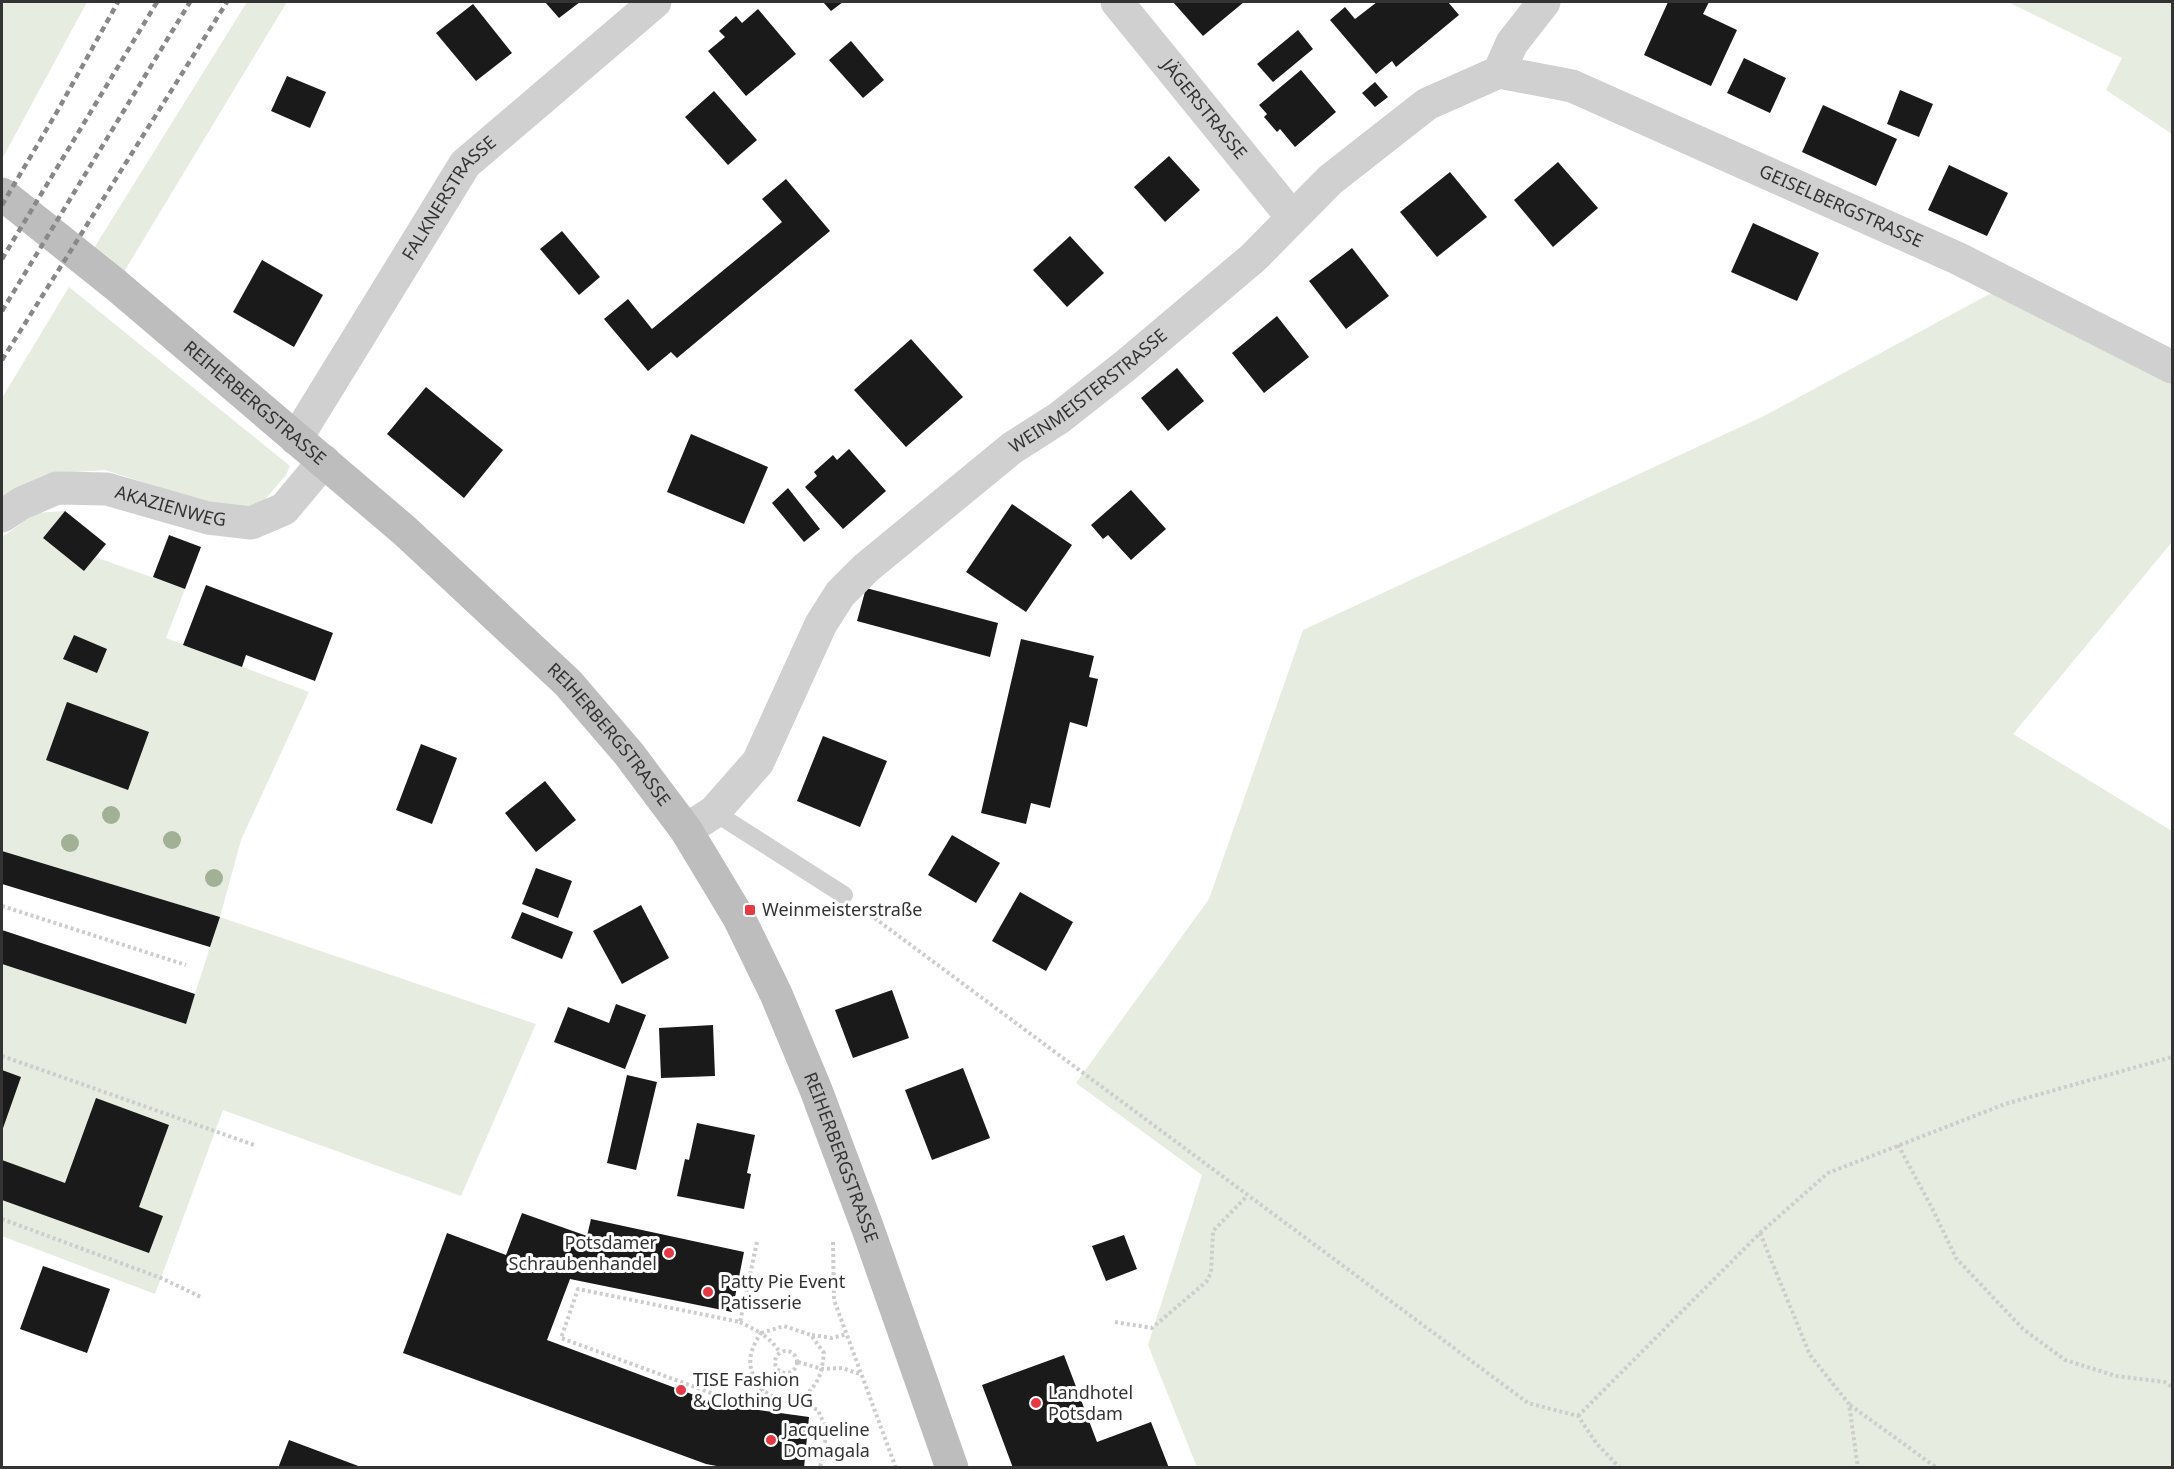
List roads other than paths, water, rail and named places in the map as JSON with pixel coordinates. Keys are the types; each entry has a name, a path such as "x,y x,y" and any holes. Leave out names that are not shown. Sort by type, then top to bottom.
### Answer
{"street":[{"name":"FALKNERSTRASSE","path":"296,440 465,164 655,2"},
{"name":"JÄGERSTRASSE","path":"1117,2 1292,217"},
{"path":"1499,72 1512,43 1544,2"},
{"name":"WEINMEISTERSTRASSE","path":"686,830 714,812 758,762 821,624 840,594 866,568 1012,448 1059,418 1125,366 1253,258 1330,180 1426,104 1499,72"},
{"name":"GEISELBERGSTRASSE","path":"1499,72 1572,86 1958,258 2172,367"},
{"name":"REIHERBERGSTRASSE","path":"2,194 116,285 405,531 568,683 629,754 686,830 739,918 776,994 819,1097 868,1229 944,1462"},
{"name":"AKAZIENWEG","path":"2,516 22,503 57,488 107,489 208,518 251,522 285,509 324,461"}],"lane":[{"path":"714,812 844,895"}],"railway":[{"path":"2,205 118,2"},
{"path":"2,259 157,2"},
{"path":"2,311 190,2"},
{"path":"2,360 227,2"}],"place":[{"name":"Weinmeisterstraße","path":"750,910"},
{"name":"Potsdamer Schraubenhandel","path":"669,1253"},
{"name":"Patty Pie Event Patisserie","path":"708,1292"},
{"name":"TISE Fashion & Clothing UG","path":"681,1390"},
{"name":"Landhotel Potsdam","path":"1036,1403"},
{"name":"Jacqueline Domagala","path":"771,1440"}]}
